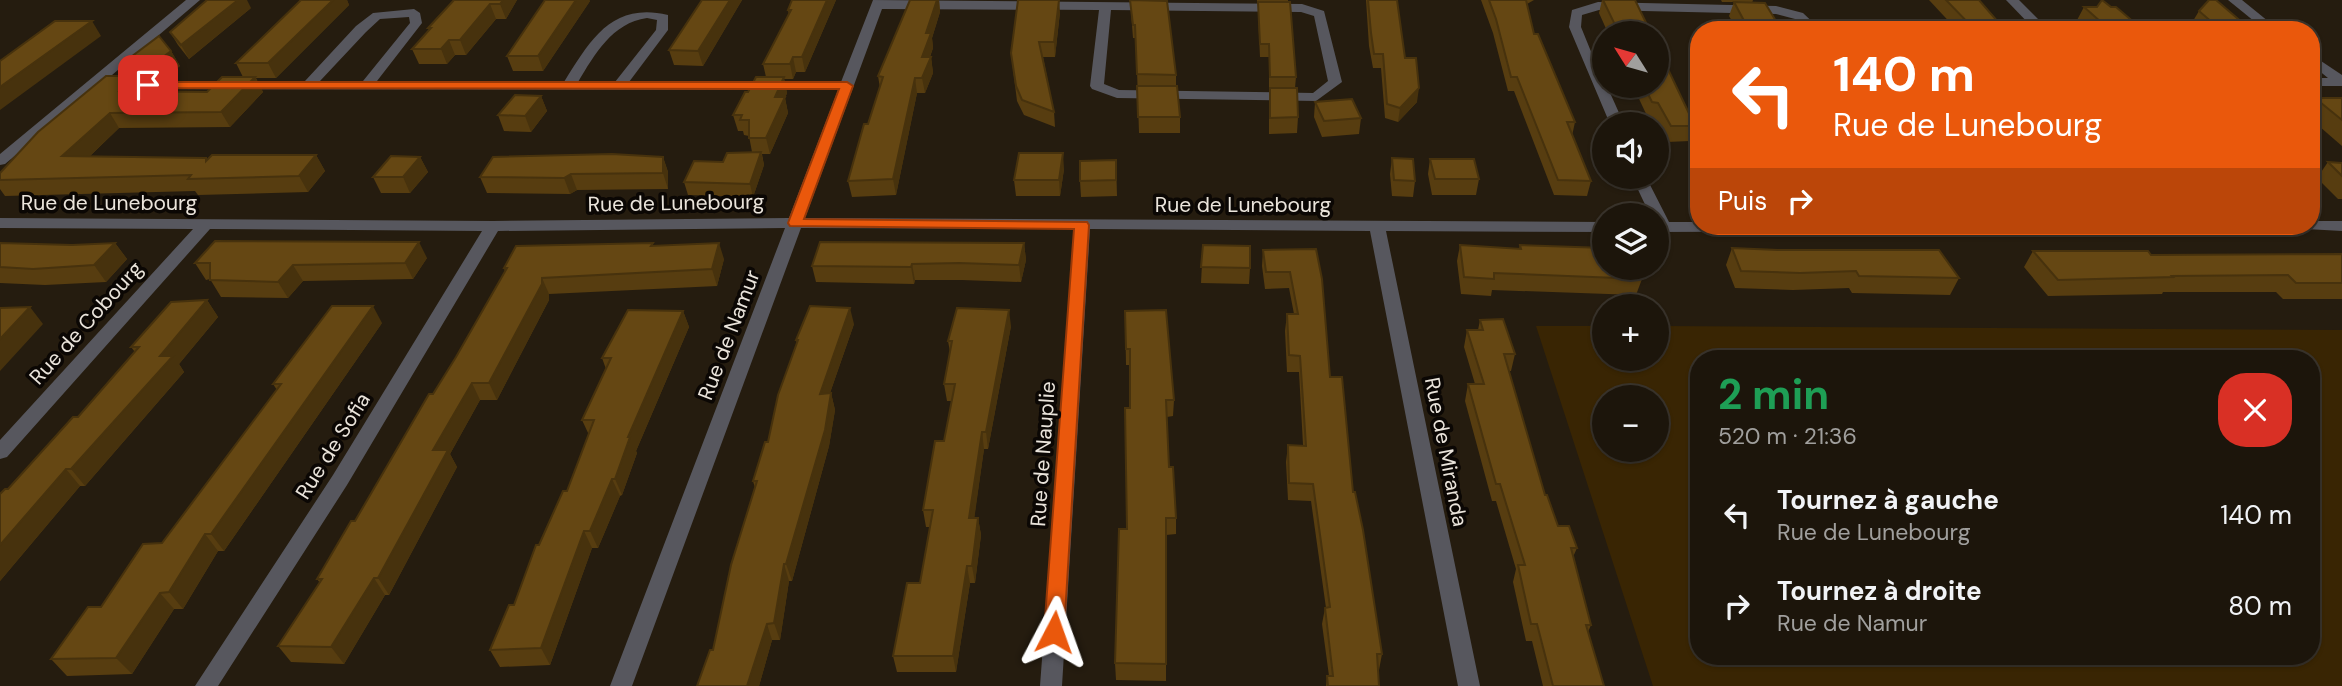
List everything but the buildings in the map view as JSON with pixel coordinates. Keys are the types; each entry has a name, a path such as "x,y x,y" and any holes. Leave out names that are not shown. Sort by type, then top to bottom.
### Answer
{"street":[{"path":"0,161 194,0"},
{"path":"2012,0 2034,21"},
{"path":"2234,0 2261,21"},
{"path":"878,2 1105,8 1302,8 1320,14 1335,82 1316,97 1117,94 1097,86 1105,8"},
{"name":"Rue de Namur","path":"621,686 878,2"},
{"path":"1612,112 1575,27 1576,13 1598,6 1776,10 1799,16 1805,21"},
{"path":"309,85 360,29 377,16 414,13 416,23 367,85"},
{"path":"568,86 604,30 633,14 656,14 664,18 662,30 619,86"},
{"path":"2320,65 2342,82"},
{"path":"2320,82 2342,82"},
{"path":"94,85 847,86"},
{"name":"Rue de Lunebourg","path":"0,223 1592,227"},
{"name":"Rue de Cobourg","path":"0,452 206,224"},
{"name":"Rue de Nauplie","path":"1051,686 1082,225"},
{"name":"Rue de Sofia","path":"206,686 340,480 493,226"},
{"name":"Rue de Miranda","path":"1377,226 1469,686"},
{"path":"2320,226 2342,226"},
{"path":"1669,227 1690,227"}],"shaded area":[{"path":"1536,326 1592,326 1592,371 1669,371 1669,326 2342,330 2342,686 1653,686"}],"route":[{"path":"148,85 847,86 795,223 1082,225 1054,632"}]}
